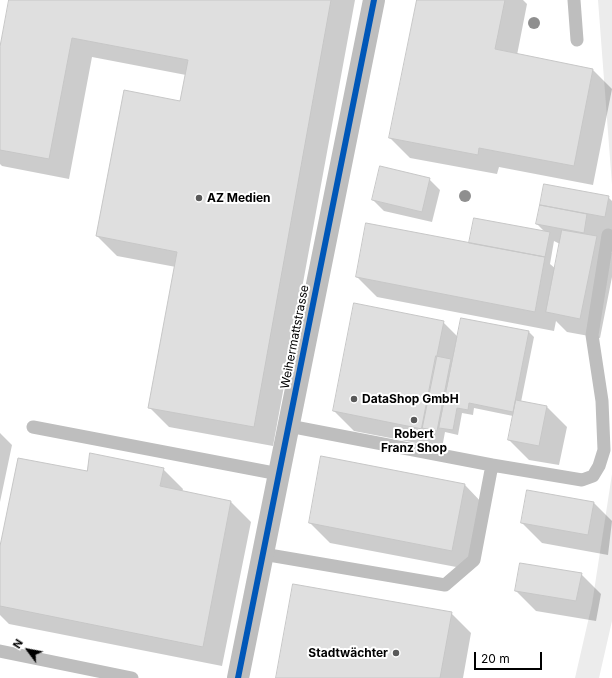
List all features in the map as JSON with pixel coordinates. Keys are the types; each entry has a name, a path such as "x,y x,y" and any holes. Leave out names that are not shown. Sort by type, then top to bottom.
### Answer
{"street":[{"name":"Weihermattstrasse","path":"238,678 374,0"}],"lane":[{"path":"574,0 577,40"},
{"path":"289,426 492,465 582,480 593,476 600,466 604,450 603,422 592,335 608,235"},
{"path":"33,427 279,474"},
{"path":"263,554 445,585 474,560 492,465"},
{"path":"0,651 132,678"}],"shaded area":[{"path":"598,0 612,0 612,185"},
{"path":"612,474 612,621 599,678 575,678 592,604"}],"building":[{"name":"AZ Medien","path":"9,0 331,0 254,427 148,408 177,252 96,236 124,90 180,101 188,60 72,38 49,159 0,150 0,47"},
{"path":"417,0 505,0 495,49 593,69 574,166 479,148 478,155 389,138"},
{"path":"380,166 430,178 422,212 372,200"},
{"path":"544,184 609,196 605,217 540,205"},
{"path":"540,205 587,214 584,233 536,224"},
{"path":"474,218 550,232 545,257 469,243"},
{"path":"366,223 545,257 535,312 356,277"},
{"path":"562,230 597,236 580,319 546,312"},
{"path":"354,303 444,321 422,429 333,411"},
{"path":"461,318 529,331 513,412 469,403 468,410 457,408 453,430 439,428"},
{"path":"436,356 451,359 437,431 422,428"},
{"path":"516,400 547,406 539,446 508,440"},
{"path":"90,453 164,468 160,486 231,501 203,647 0,606 0,546 18,458 87,471"},
{"path":"321,456 465,484 452,551 309,523"},
{"path":"527,490 594,502 588,535 521,523"},
{"path":"520,563 582,573 576,601 515,591"},
{"path":"293,584 452,612 440,678 276,678"}],"cycle path":[{"path":"238,678 374,0"}],"place":[{"name":"AZ Medien","path":"199,198"},
{"name":"DataShop GmbH","path":"354,399"},
{"name":"Robert Franz Shop","path":"414,420"},
{"name":"Stadtwächter","path":"396,653"}]}
